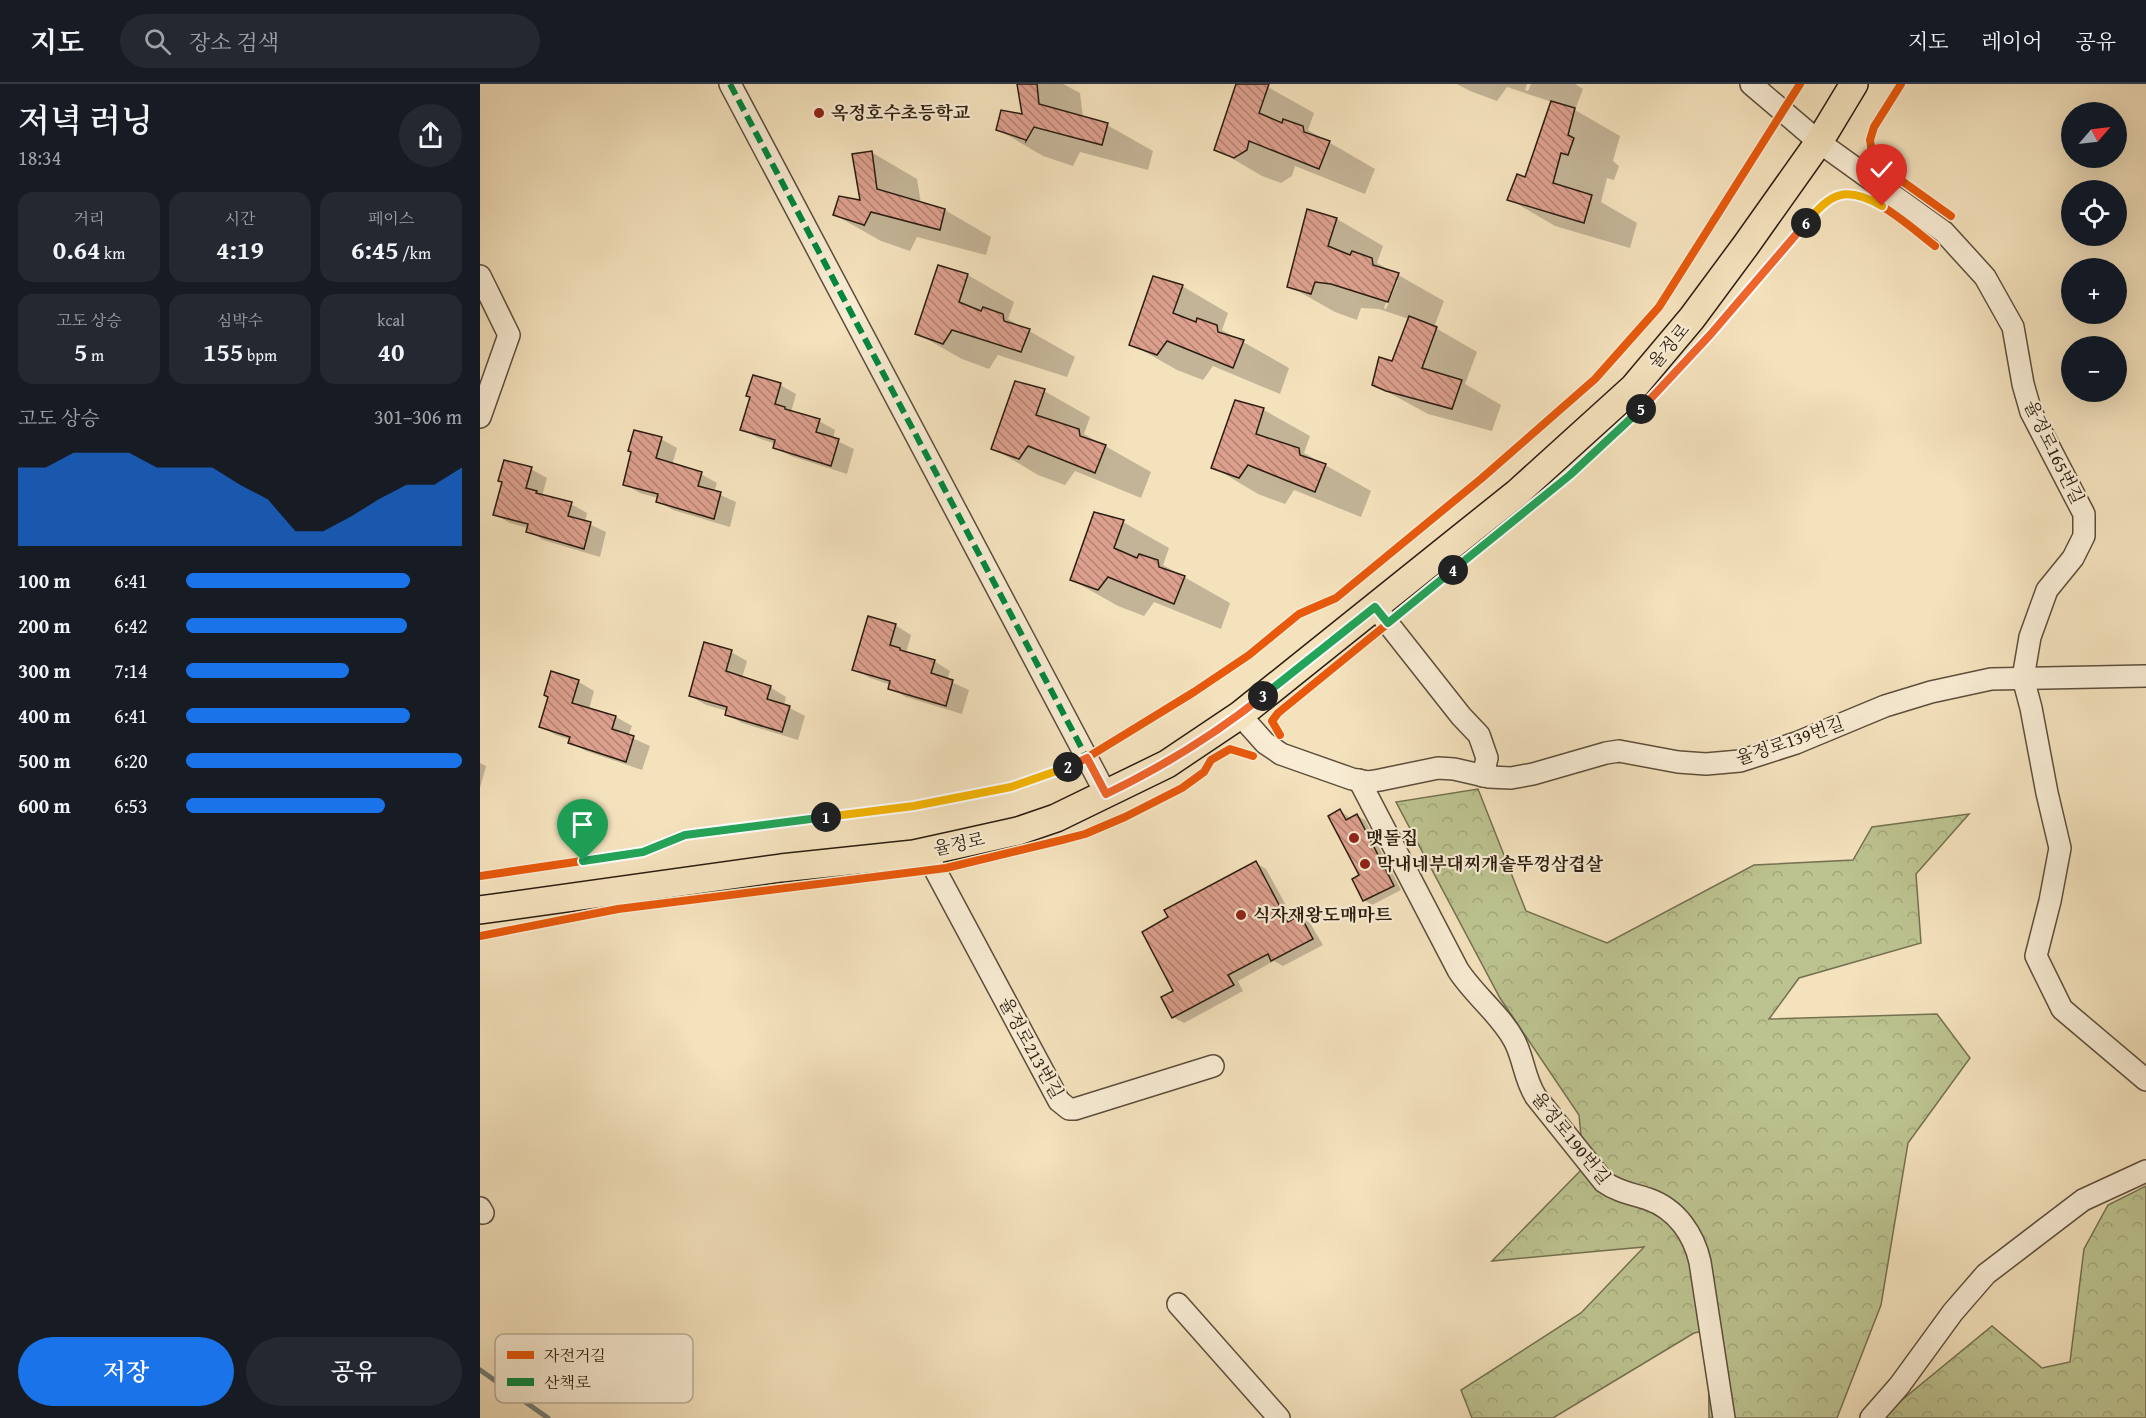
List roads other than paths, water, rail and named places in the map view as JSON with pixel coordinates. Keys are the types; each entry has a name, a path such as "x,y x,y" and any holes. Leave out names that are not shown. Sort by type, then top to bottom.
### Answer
{"main road":[{"name":"율정로","path":"480,910 781,868 925,851 1018,831 1056,818 1167,764 1240,715 1375,607 1517,492 1634,387 1692,318 1819,142 1854,84"}],"street":[{"path":"730,84 1106,794"},
{"name":"율정로165번길","path":"1751,84 1819,142 1944,232 1985,277 2013,327 2023,384 2031,412 2084,514 2084,536 2073,558 2047,590 2030,637 2023,678 2060,848 2036,956 2062,1009 2146,1080"},
{"path":"480,276 509,335 480,417"},
{"path":"1375,607 1461,716 1479,735 1487,758 1483,776"},
{"name":"율정로139번길","path":"1240,715 1265,743 1281,754 1299,762 1359,780 1380,780 1438,768 1454,769 1483,776 1511,778 1619,751 1688,763 1740,761 1796,743 1886,706 1931,692 1990,680 2146,676"},
{"name":"율정로190번길","path":"1359,780 1458,970 1513,1038 1530,1088 1536,1097 1604,1182 1613,1189 1650,1200 1664,1207 1690,1232 1697,1246 1700,1262 1724,1418"},
{"name":"율정로213번길","path":"925,851 1063,1106 1076,1109 1213,1066"},
{"path":"1871,1418 1899,1386 1953,1312 1986,1274 2083,1200 2146,1171"},
{"path":"1178,1304 1279,1418"}],"waterway":[{"path":"480,1370 495,1381"},
{"path":"527,1403 548,1418"}],"place":[{"name":"옥정호수초등학교","path":"819,113"},
{"name":"맷돌집","path":"1354,838"},
{"name":"막내네부대찌개솥뚜껑삼겹살","path":"1365,864"},
{"name":"식자재왕도매마트","path":"1241,915"}]}
